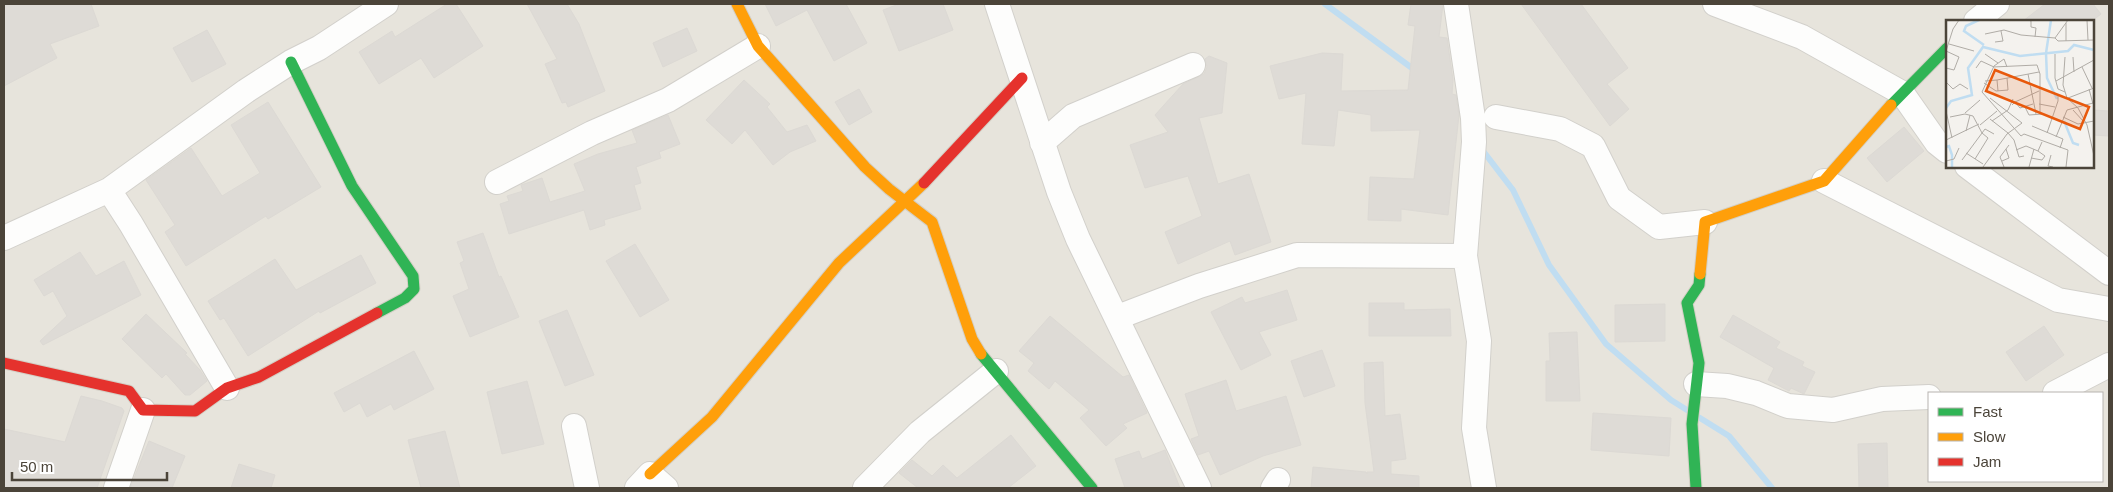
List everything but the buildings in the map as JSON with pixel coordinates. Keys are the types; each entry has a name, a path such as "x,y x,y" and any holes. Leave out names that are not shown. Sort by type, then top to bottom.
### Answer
{"street":[{"path":"4,238 109,190 246,91 291,62 319,48 386,4"},
{"path":"737,4 758,46 865,167 877,180 906,202 921,210 932,222 972,339 1092,488"},
{"path":"997,4 1058,192 1078,239 1118,316 1200,488"},
{"path":"1456,4 1473,118 1474,142 1464,256 1478,341 1474,428 1484,488"},
{"path":"1715,4 1802,37 1902,93 1937,143 1946,150"},
{"path":"1977,20 1997,4"},
{"path":"497,182 592,133 668,100 758,46"},
{"path":"1496,117 1560,129 1594,146 1619,198 1659,227 1705,222 1824,180 1902,93 1946,49"},
{"path":"143,410 195,411 227,388 259,376 276,367 405,298 414,289 413,276 352,186 291,62"},
{"path":"1042,143 1073,116 1193,65"},
{"path":"651,483 712,416 839,263 906,202 1022,78"},
{"path":"1970,168 2109,273"},
{"path":"1824,180 2058,300 2109,310"},
{"path":"109,190 227,388"},
{"path":"1696,488 1692,424 1699,363 1687,302 1699,284 1705,222"},
{"path":"1118,316 1199,286 1297,255 1464,256"},
{"path":"4,363 129,391 143,410"},
{"path":"2058,392 2109,365"},
{"path":"865,488 920,432 996,371"},
{"path":"1696,384 1727,386 1756,393 1788,406 1833,410 1882,400 1928,397"},
{"path":"116,488 143,410"},
{"path":"574,426 587,488"}],"shaded area":[{"path":"4,4 2109,4 2109,488 4,488"}],"waterway":[{"path":"1325,4 1416,71"},
{"path":"1480,147 1513,190 1549,265 1606,344 1671,400 1687,410"},
{"path":"1700,418 1729,436 1772,488"}],"traffic: fast":[{"path":"1891,105 1946,49"},
{"path":"291,62 352,186 413,276 414,289 405,298 377,313"},
{"path":"1696,488 1692,424 1699,363 1687,303 1699,285 1700,274"},
{"path":"981,354 1092,488"}],"traffic: slow":[{"path":"737,4 758,46 865,167 889,189 932,222 972,339 981,354"},
{"path":"1700,274 1705,222 1824,181 1891,105"},
{"path":"650,474 712,417 839,263 924,183"}],"traffic: jam":[{"path":"924,183 1022,78"},
{"path":"4,363 129,391 143,410 195,411 227,388 259,377 377,313"}]}
